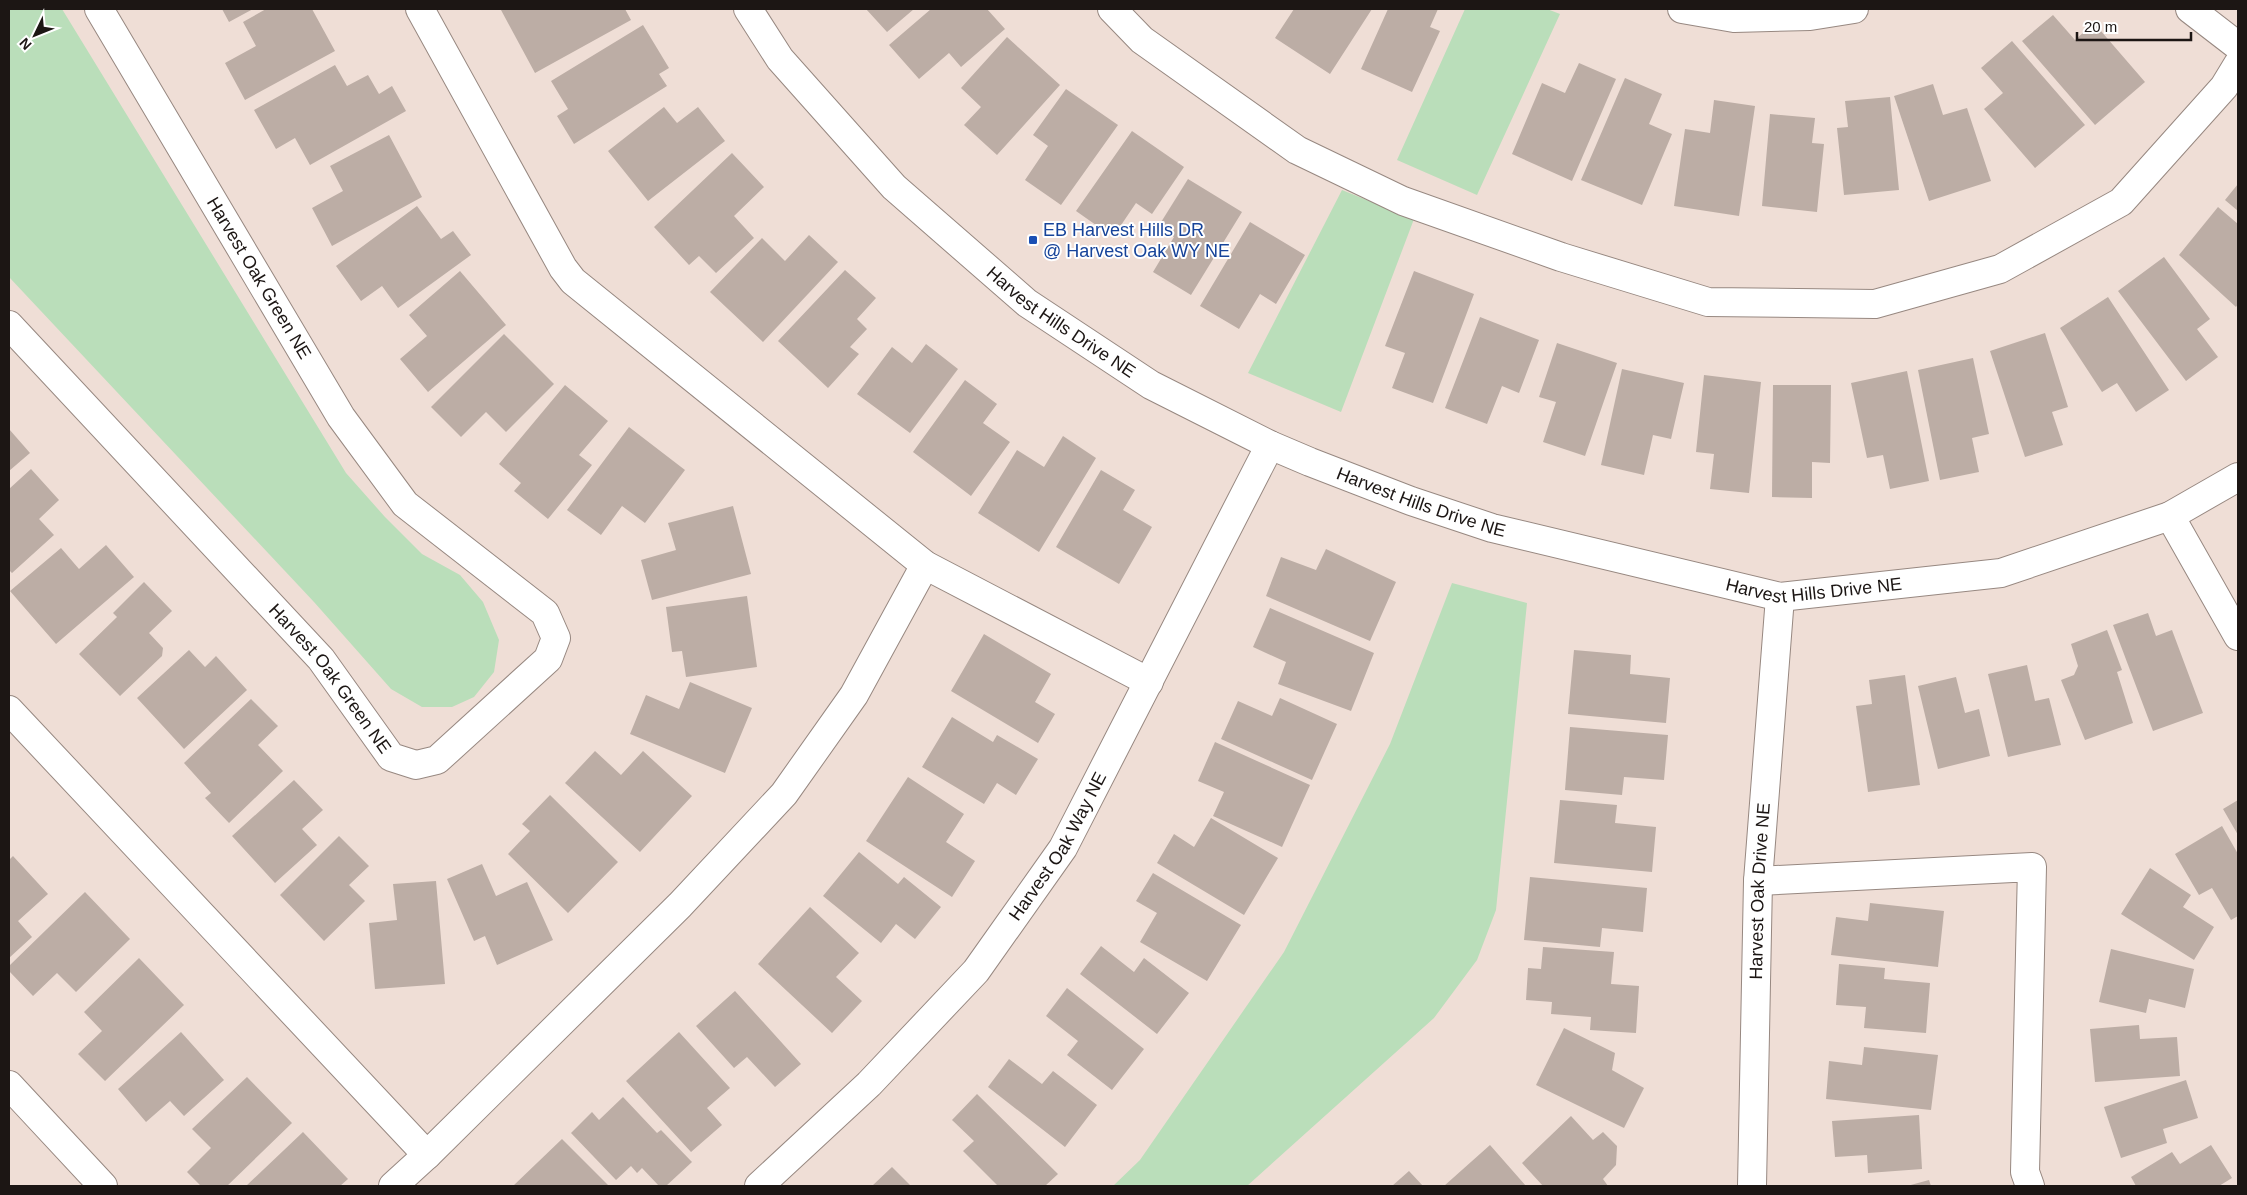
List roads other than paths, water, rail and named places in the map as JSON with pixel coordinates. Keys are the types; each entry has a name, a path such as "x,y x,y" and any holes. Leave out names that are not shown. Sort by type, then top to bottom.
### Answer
{"street":[{"name":"Harvest Oak Green NE","path":"9,325 321,659 391,757 416,765 436,760 548,659 556,638 545,613 405,504 341,418 99,9"},
{"path":"420,9 563,268 573,281 925,565 1149,682"},
{"name":"Harvest Hills Drive NE","path":"748,9 780,59 894,187 1027,302 1151,385 1270,445 1411,501 1492,528 1780,597 2001,573 2170,516 2237,480"},
{"path":"1112,9 1142,40 1297,150 1403,201 1561,257 1708,302 1875,304 2000,269 2121,202 2224,87 2238,64"},
{"path":"1682,9 1734,18 1810,16 1854,9"},
{"path":"2190,9 2238,46"},
{"name":"Harvest Oak Way NE","path":"759,1186 869,1084 976,971 1063,848 1270,445"},
{"path":"2170,516 2238,636"},
{"path":"393,1186 427,1155 680,905 784,794 854,695 925,565"},
{"name":"Harvest Oak Drive NE","path":"1752,1186 1758,881 1780,597"},
{"path":"9,710 427,1155"},
{"path":"1758,881 2032,867 2025,1172 2030,1186"},
{"path":"9,1085 103,1186"}],"place":[{"name":"EB Harvest Hills DR @ Harvest Oak WY NE","path":"1033,240"}]}
